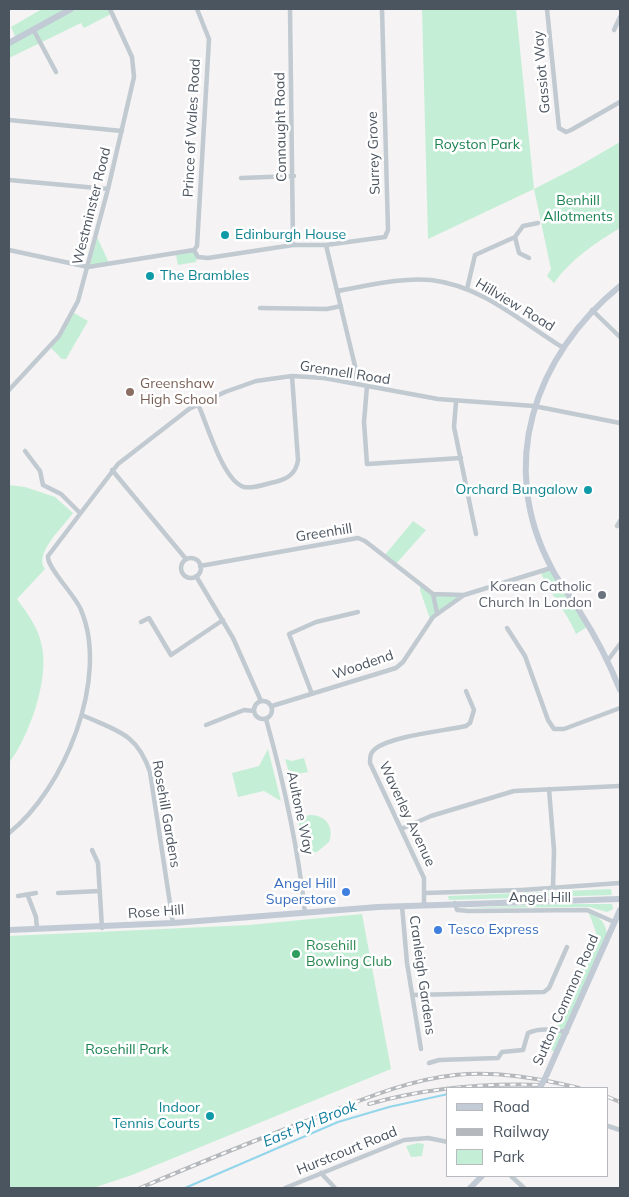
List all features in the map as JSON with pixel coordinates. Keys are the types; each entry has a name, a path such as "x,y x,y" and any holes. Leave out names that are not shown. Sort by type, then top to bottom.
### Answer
{"main road":[{"path":"9,43 71,9"},
{"path":"620,286 592,310 562,347 547,374 534,406 527,455 528,488 536,534 551,568 581,613 608,660 620,690"},
{"name":"Angel Hill","path":"304,913 424,904 620,899"},
{"path":"614,922 620,910"},
{"name":"Rose Hill","path":"9,930 102,928 304,913"},
{"name":"Sutton Common Road","path":"540,1087 567,1032 614,922"},
{"path":"470,1188 481,1177"}],"street":[{"name":"Westminster Road","path":"9,390 45,353 66,326 78,301 88,267 132,90 134,67 127,44 110,9"},
{"name":"Prince of Wales Road","path":"194,250 196,246 209,39 197,9"},
{"name":"Connaught Road","path":"290,9 294,176 293,245"},
{"name":"Surrey Grove","path":"326,245 387,235 382,9"},
{"name":"Gassiot Way","path":"547,9 558,125 562,131 571,130 620,102"},
{"path":"614,30 620,17"},
{"path":"33,29 56,72"},
{"path":"9,120 122,131"},
{"path":"241,178 294,176"},
{"path":"9,180 108,189"},
{"path":"467,289 475,255 515,237 523,226 538,223"},
{"path":"515,237 519,252 529,258"},
{"path":"9,250 88,267 194,250 198,257 208,258 293,245 326,245 358,376 357,384"},
{"name":"Hillview Road","path":"337,291 414,280 447,283 467,289 492,301 562,347"},
{"path":"260,308 327,309 340,306"},
{"path":"592,310 620,337"},
{"path":"198,404 226,469 234,481 247,488 281,481 294,472 298,460 292,376"},
{"name":"Grennell Road","path":"82,715 88,677 87,633 82,611 73,594 48,562 48,556 112,470 160,430 198,404 240,386 272,378 292,376 357,384 456,402 534,406 620,423"},
{"path":"367,386 364,422 367,464 460,458"},
{"path":"456,402 454,427 476,534"},
{"path":"25,450 40,471 43,485 62,494 80,513"},
{"path":"112,470 186,559"},
{"name":"Greenhill","path":"200,566 358,538 365,541 433,594"},
{"path":"186,559 195,559 200,566 196,576"},
{"path":"186,559 182,564 183,573 190,577 196,576"},
{"name":"Woodend","path":"272,706 400,666 437,613 464,595 551,568"},
{"path":"196,576 223,620 261,701"},
{"path":"433,594 437,613"},
{"name":"Woodend","path":"433,594 464,595"},
{"path":"312,694 289,634 316,622 358,612"},
{"path":"141,622 149,618 171,655 223,620"},
{"path":"507,628 524,656 548,720 554,729 564,729 620,708"},
{"path":"608,660 620,644"},
{"name":"Waverley Avenue","path":"424,904 424,878 370,763 372,752 382,745 396,740 466,726 470,723 474,710 466,691"},
{"path":"261,701 268,702 272,706 271,715 266,719 257,717 254,711 256,703 261,701"},
{"path":"206,725 244,710 254,711"},
{"path":"9,833 34,811 51,786 72,745 82,715"},
{"name":"Rosehill Gardens","path":"82,715 131,739 145,757 150,772 173,923"},
{"name":"Aultone Way","path":"266,719 291,821 300,871 304,913"},
{"path":"401,829 431,816 514,791 620,786"},
{"path":"549,789 554,855 553,888"},
{"path":"92,850 98,859 102,928"},
{"path":"425,893 521,890 620,883"},
{"path":"58,893 100,891"},
{"path":"18,896 28,896 36,893"},
{"path":"28,896 36,917 37,929"},
{"name":"Angel Hill","path":"455,903 457,910 461,911 587,910 614,922"},
{"name":"Cranleigh Gardens","path":"402,906 407,963 421,1048"},
{"path":"413,995 544,992 549,988 567,947"},
{"path":"558,950 564,953"},
{"path":"429,1063 439,1060 498,1058 502,1052 523,1050 528,1033 534,1030 550,1029 567,1032"},
{"name":"Hurstcourt Road","path":"285,1188 404,1140 428,1138 446,1142"},
{"path":"321,1174 335,1188"},
{"path":"512,1177 524,1188"}],"green space":[{"path":"42,9 70,9 16,38 11,27"},
{"path":"74,9 109,9 111,14 84,28 81,23 9,58 9,44"},
{"name":"Royston Park","path":"422,9 516,9 534,189 428,239"},
{"name":"Benhill Allotments","path":"620,142 620,228 584,252 568,266 554,283 547,276 551,269 534,189"},
{"path":"97,237 109,263 90,265"},
{"path":"193,252 197,258 196,262 178,265 176,255"},
{"path":"74,313 88,321 66,359 62,359 51,348"},
{"path":"9,485 25,487 55,497 73,513 46,548 42,563 45,569 17,599 36,628 42,647 43,676 36,708 24,738 9,763"},
{"path":"413,521 426,530 395,565 384,556"},
{"path":"551,570 587,627 576,634 541,573"},
{"path":"420,586 432,595 460,596 430,619"},
{"path":"268,749 281,801 264,791 238,797 232,773 259,766"},
{"path":"304,758 308,772 297,774 291,780 285,759 292,761"},
{"path":"309,815 315,815 324,819 330,827 331,836 329,842 317,852 305,853 298,820"},
{"path":"611,889 612,895 449,900 448,896"},
{"path":"612,904 613,909 607,912 589,907 461,908"},
{"path":"588,911 601,920 607,934 557,1053 551,1050 560,1030 556,1029 596,932"},
{"name":"Rosehill Park","path":"362,914 391,1069 132,1175 93,1188 9,1188 9,936 249,925"},
{"path":"418,1143 424,1144 422,1156 411,1157 406,1146"}],"waterway":[{"name":"East Pyl Brook","path":"185,1188 338,1122 389,1107 446,1094"}],"railway":[{"path":"140,1188 353,1103 420,1081 455,1075 486,1074 533,1078 575,1087"},
{"path":"466,1087 542,1085"},
{"path":"369,1104 446,1089"},
{"path":"609,1097 620,1102"}],"place":[{"name":"Edinburgh House","path":"225,235"},
{"name":"The Brambles","path":"150,276"},
{"name":"Greenshaw High School","path":"130,392"},
{"name":"Orchard Bungalow","path":"588,490"},
{"name":"Korean Catholic Church In London","path":"602,595"},
{"name":"Angel Hill Superstore","path":"346,892"},
{"name":"Tesco Express","path":"438,930"},
{"name":"Rosehill Bowling Club","path":"296,954"},
{"name":"Indoor Tennis Courts","path":"210,1116"}]}
